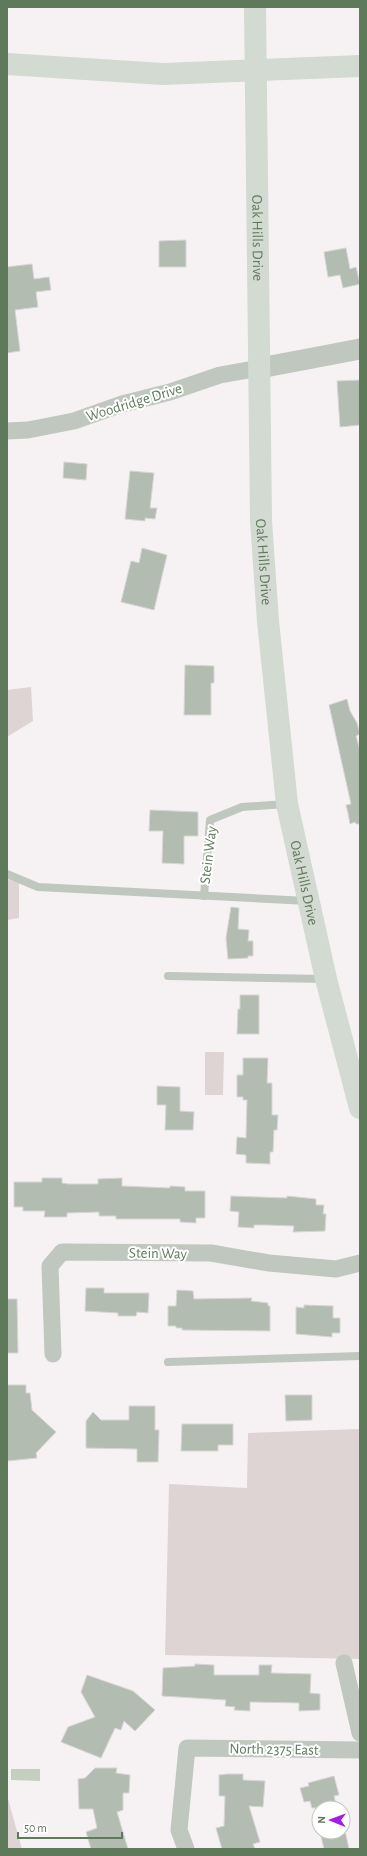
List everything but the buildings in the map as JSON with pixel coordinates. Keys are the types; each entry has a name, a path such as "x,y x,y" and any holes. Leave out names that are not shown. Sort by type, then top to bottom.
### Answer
{"main road":[{"name":"Oak Hills Drive","path":"255,7 257,71 261,533 287,804 326,979 360,1108"},
{"path":"7,64 163,74 360,66"}],"street":[{"path":"260,368 360,348"},
{"name":"Woodridge Drive","path":"7,431 28,430 74,421 122,404 170,392 220,374 260,368"},
{"name":"Stein Way","path":"53,1354 50,1266 62,1252 211,1254 269,1263 336,1269 360,1264"},
{"path":"344,1662 360,1733"},
{"name":"North 2375 East","path":"186,1849 179,1830 187,1748 360,1750"}],"lane":[{"name":"Stein Way","path":"204,896 210,820 242,807 287,804"},
{"path":"7,874 38,886 309,901"},
{"path":"168,976 326,979"},
{"path":"168,1362 360,1356"}],"shaded area":[{"path":"31,687 33,721 7,737 7,690"},
{"path":"7,879 19,883 19,918 7,920"},
{"path":"205,1052 224,1052 223,1095 205,1095"},
{"path":"360,1429 360,1659 165,1655 169,1484 247,1488 248,1433"},
{"path":"11,1769 40,1769 40,1781 11,1780"},
{"path":"7,1795 22,1849 7,1849"}]}
